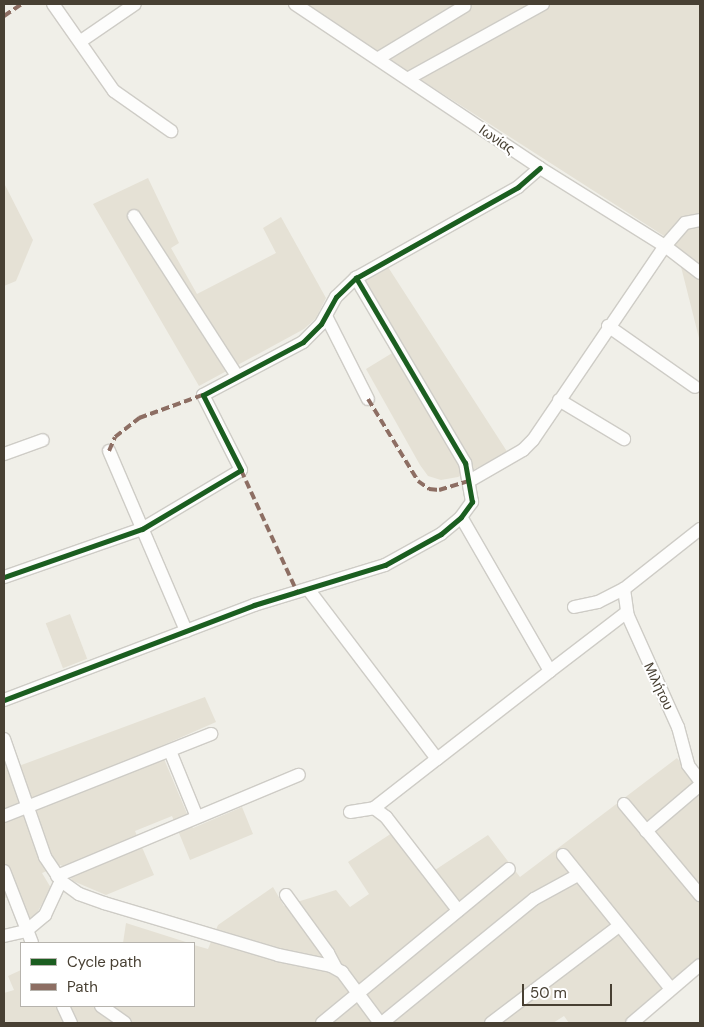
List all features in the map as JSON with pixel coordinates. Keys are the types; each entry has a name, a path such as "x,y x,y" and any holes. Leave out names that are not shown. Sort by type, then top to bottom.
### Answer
{"street":[{"path":"52,4 81,41 114,91 171,131"},
{"path":"81,41 134,4"},
{"name":"Ιωνίας","path":"294,4 312,7 379,58 540,168 665,246 700,273"},
{"path":"409,78 543,4"},
{"path":"379,58 465,6"},
{"path":"4,576 142,529 241,470 203,394 303,342 326,316 336,297 356,278 510,192 540,168"},
{"path":"134,216 238,376"},
{"path":"471,480 523,450 665,246 685,223 700,220"},
{"path":"4,700 101,660 308,589 385,566 441,534 461,517 472,502 471,480 447,428 356,278"},
{"path":"326,316 368,399"},
{"path":"608,326 695,387"},
{"path":"559,400 624,439"},
{"path":"4,454 44,440"},
{"path":"109,451 186,631"},
{"path":"461,517 550,671"},
{"path":"574,607 598,602 624,589 700,529"},
{"path":"308,589 437,759"},
{"name":"Μιλήτου","path":"624,589 627,612 678,727 688,765 700,781"},
{"path":"350,812 374,808 627,612"},
{"path":"4,816 212,734"},
{"path":"4,739 26,807 45,857 59,879 79,894 104,903 278,955 336,968 342,972 381,1023 534,900 578,874"},
{"path":"170,751 197,817"},
{"path":"4,936 26,931 45,915 59,879 299,774"},
{"path":"646,831 700,786"},
{"path":"624,804 700,895"},
{"path":"374,808 386,816 458,910"},
{"path":"563,855 671,989"},
{"path":"322,1023 509,870"},
{"path":"4,871 32,942"},
{"path":"286,895 336,968"},
{"path":"491,1023 619,926"},
{"path":"632,1023 700,965"},
{"path":"63,1007 71,1023"},
{"path":"102,1007 125,1023"}],"shaded area":[{"path":"303,4 700,4 700,342 675,243"},
{"path":"148,178 179,243 171,248 197,294 276,253 263,228 281,217 326,298 316,318 304,329 199,386 93,204"},
{"path":"4,183 33,240 16,281 4,286"},
{"path":"388,267 508,453 458,477 441,480 428,476 366,369 402,347 365,280"},
{"path":"70,614 87,659 63,668 46,623"},
{"path":"205,697 216,722 159,747 193,828 242,807 253,834 190,860 172,816 135,831 154,875 106,895 73,881 61,865 42,873 51,888 29,927 17,894 4,898 4,758 8,770"},
{"path":"677,758 700,788 700,958 623,1023 569,1023 564,1016 553,1023 4,1023 4,993 14,990 8,976 20,970 20,1007 195,1007 195,945 208,949 218,925 273,887 284,906 336,890 350,907 369,894 348,862 392,833 426,876 488,835 520,877"},
{"path":"126,923 186,942 123,942"}],"marked path":[{"path":"4,16 22,4"},
{"path":"109,451 115,437 139,418 203,395"},
{"path":"368,399 418,481 429,489 439,490 471,480"},
{"path":"241,470 297,592"}],"cycle path":[{"path":"4,577 142,529 241,470 203,395 303,342 321,324 336,297 356,278 518,187 540,168"},
{"path":"4,700 254,605 385,565 441,534 461,517 472,502 465,463 356,278"}]}
